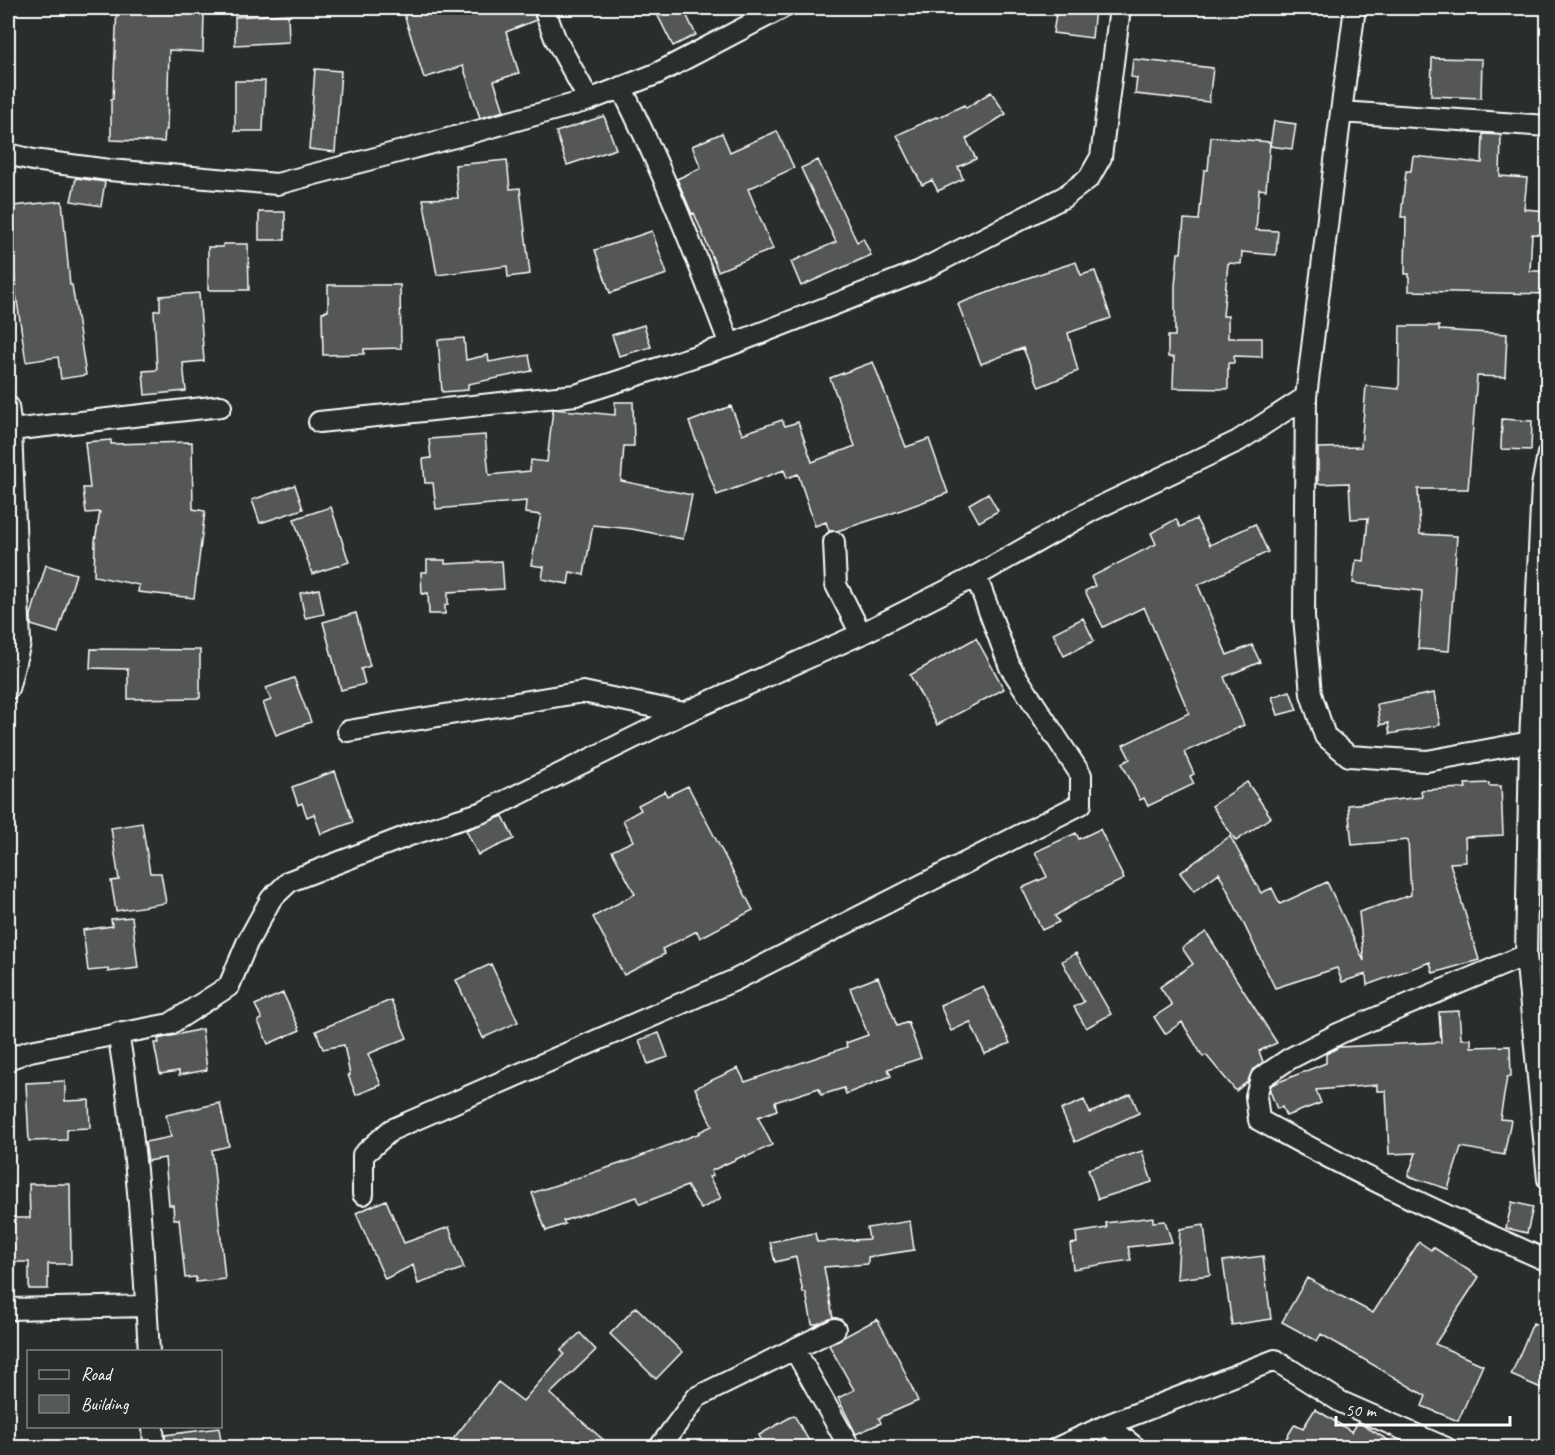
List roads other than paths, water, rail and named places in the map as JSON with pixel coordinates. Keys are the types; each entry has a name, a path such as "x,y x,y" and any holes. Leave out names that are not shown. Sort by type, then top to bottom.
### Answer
{"street":[{"path":"544,8 555,38 588,100"},
{"path":"319,422 576,395 730,345 920,271 1064,197 1089,178 1101,157 1120,8"},
{"path":"1355,8 1306,397 1304,617 1311,694 1325,736 1349,756 1427,761 1530,742"},
{"path":"8,154 33,160 109,170 277,184 588,100 656,74 776,9"},
{"path":"621,87 702,271 730,345"},
{"path":"1341,112 1548,126"},
{"path":"8,1059 30,1051 170,1024 229,986 247,943 271,899 290,880 410,835 483,812 684,713 861,634 976,576 1091,512 1238,441 1306,397"},
{"path":"8,406 20,643 8,689"},
{"path":"11,430 221,406"},
{"path":"1548,454 1542,486 1530,742 1526,955 1548,1179"},
{"path":"834,542 836,585 861,634"},
{"path":"363,1194 363,1155 391,1130 735,980 1081,804 1081,775 1010,667 976,576"},
{"path":"348,731 583,692 684,713"},
{"path":"1526,955 1340,1033 1289,1059 1261,1078 1256,1096 1259,1120 1338,1164 1449,1218 1548,1261"},
{"path":"118,1033 126,1079 142,1243 149,1350"},
{"path":"8,1309 147,1306"},
{"path":"659,1448 697,1397 835,1329"},
{"path":"795,1350 850,1448"},
{"path":"1057,1448 1107,1425 1275,1360 1341,1402 1446,1448"},
{"path":"1107,1425 1136,1448"},
{"path":"153,1428 154,1448"}]}
